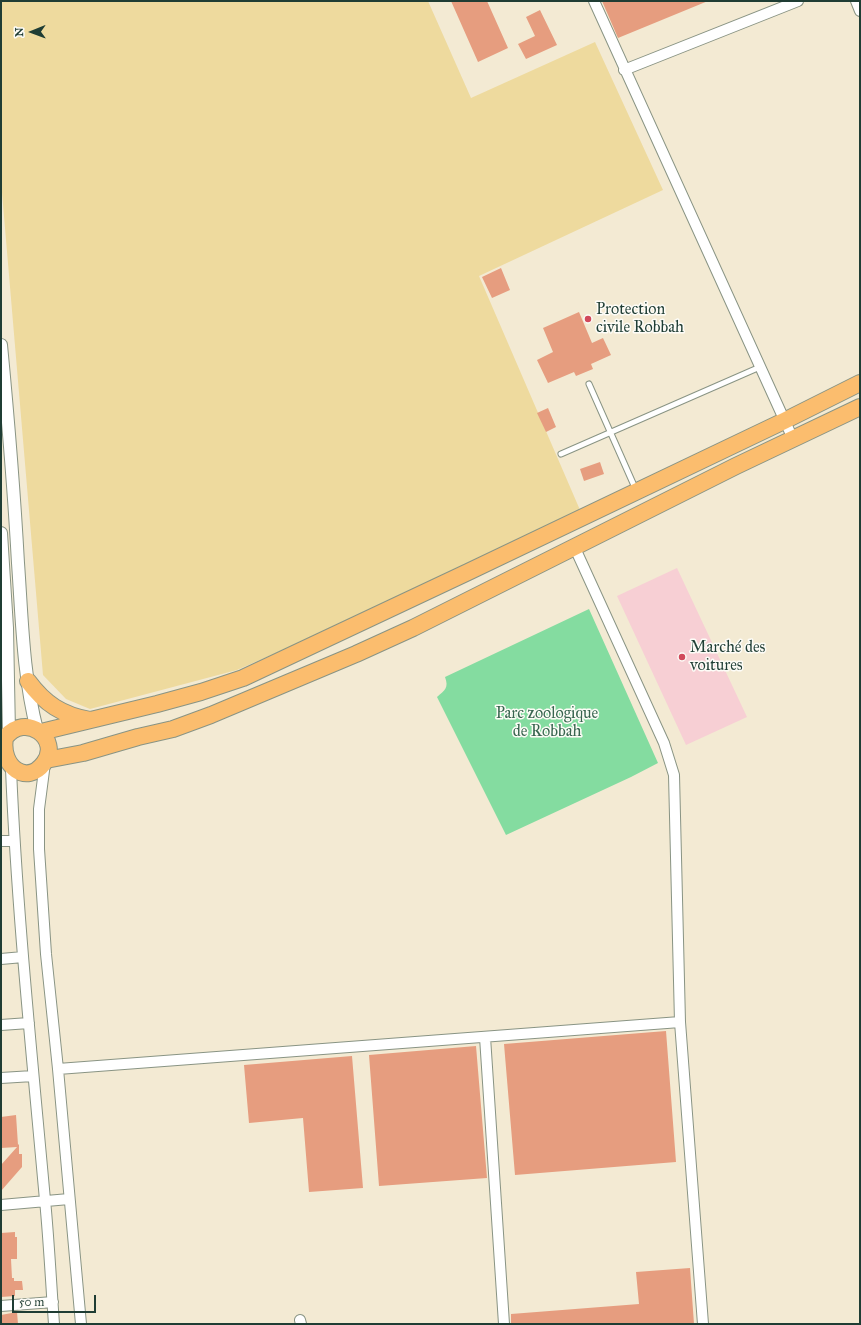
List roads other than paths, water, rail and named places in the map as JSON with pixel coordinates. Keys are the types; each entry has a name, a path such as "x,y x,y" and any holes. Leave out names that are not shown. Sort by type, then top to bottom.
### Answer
{"highway":[{"path":"39,731 94,720 201,692 243,678 784,421 860,383"},
{"path":"45,761 83,753 173,728 211,715 364,651 413,628 574,546 860,407"},
{"path":"28,681 37,694 56,708 78,718 94,720"},
{"path":"20,727 31,727 39,731 45,737 48,748 45,761 35,771 29,773 17,772 8,768 2,750 5,737 20,727"}],"street":[{"path":"594,1 624,70 793,439"},
{"path":"624,70 798,1"},
{"path":"856,1 860,11"},
{"path":"1,345 28,681 31,708 39,731"},
{"path":"1,533 5,737"},
{"path":"574,546 664,743 674,775 680,1022 704,1324"},
{"path":"45,761 39,809 39,849 46,954 81,1324"},
{"path":"8,768 54,1324"},
{"path":"1,841 14,841"},
{"path":"1,959 23,957"},
{"path":"58,1070 680,1022"},
{"path":"1,1025 29,1023"},
{"path":"485,1037 504,1324"},
{"path":"1,1078 33,1076"},
{"path":"1,1205 69,1199"},
{"path":"1,1306 53,1302"}],"lane":[{"path":"561,454 760,367"},
{"path":"589,384 637,491"}],"place":[{"name":"Protection civile Robbah","path":"588,319"},
{"name":"Marché des voitures","path":"682,657"}],"park label":[{"name":"Parc zoologique de Robbah","path":"547,723"}]}
